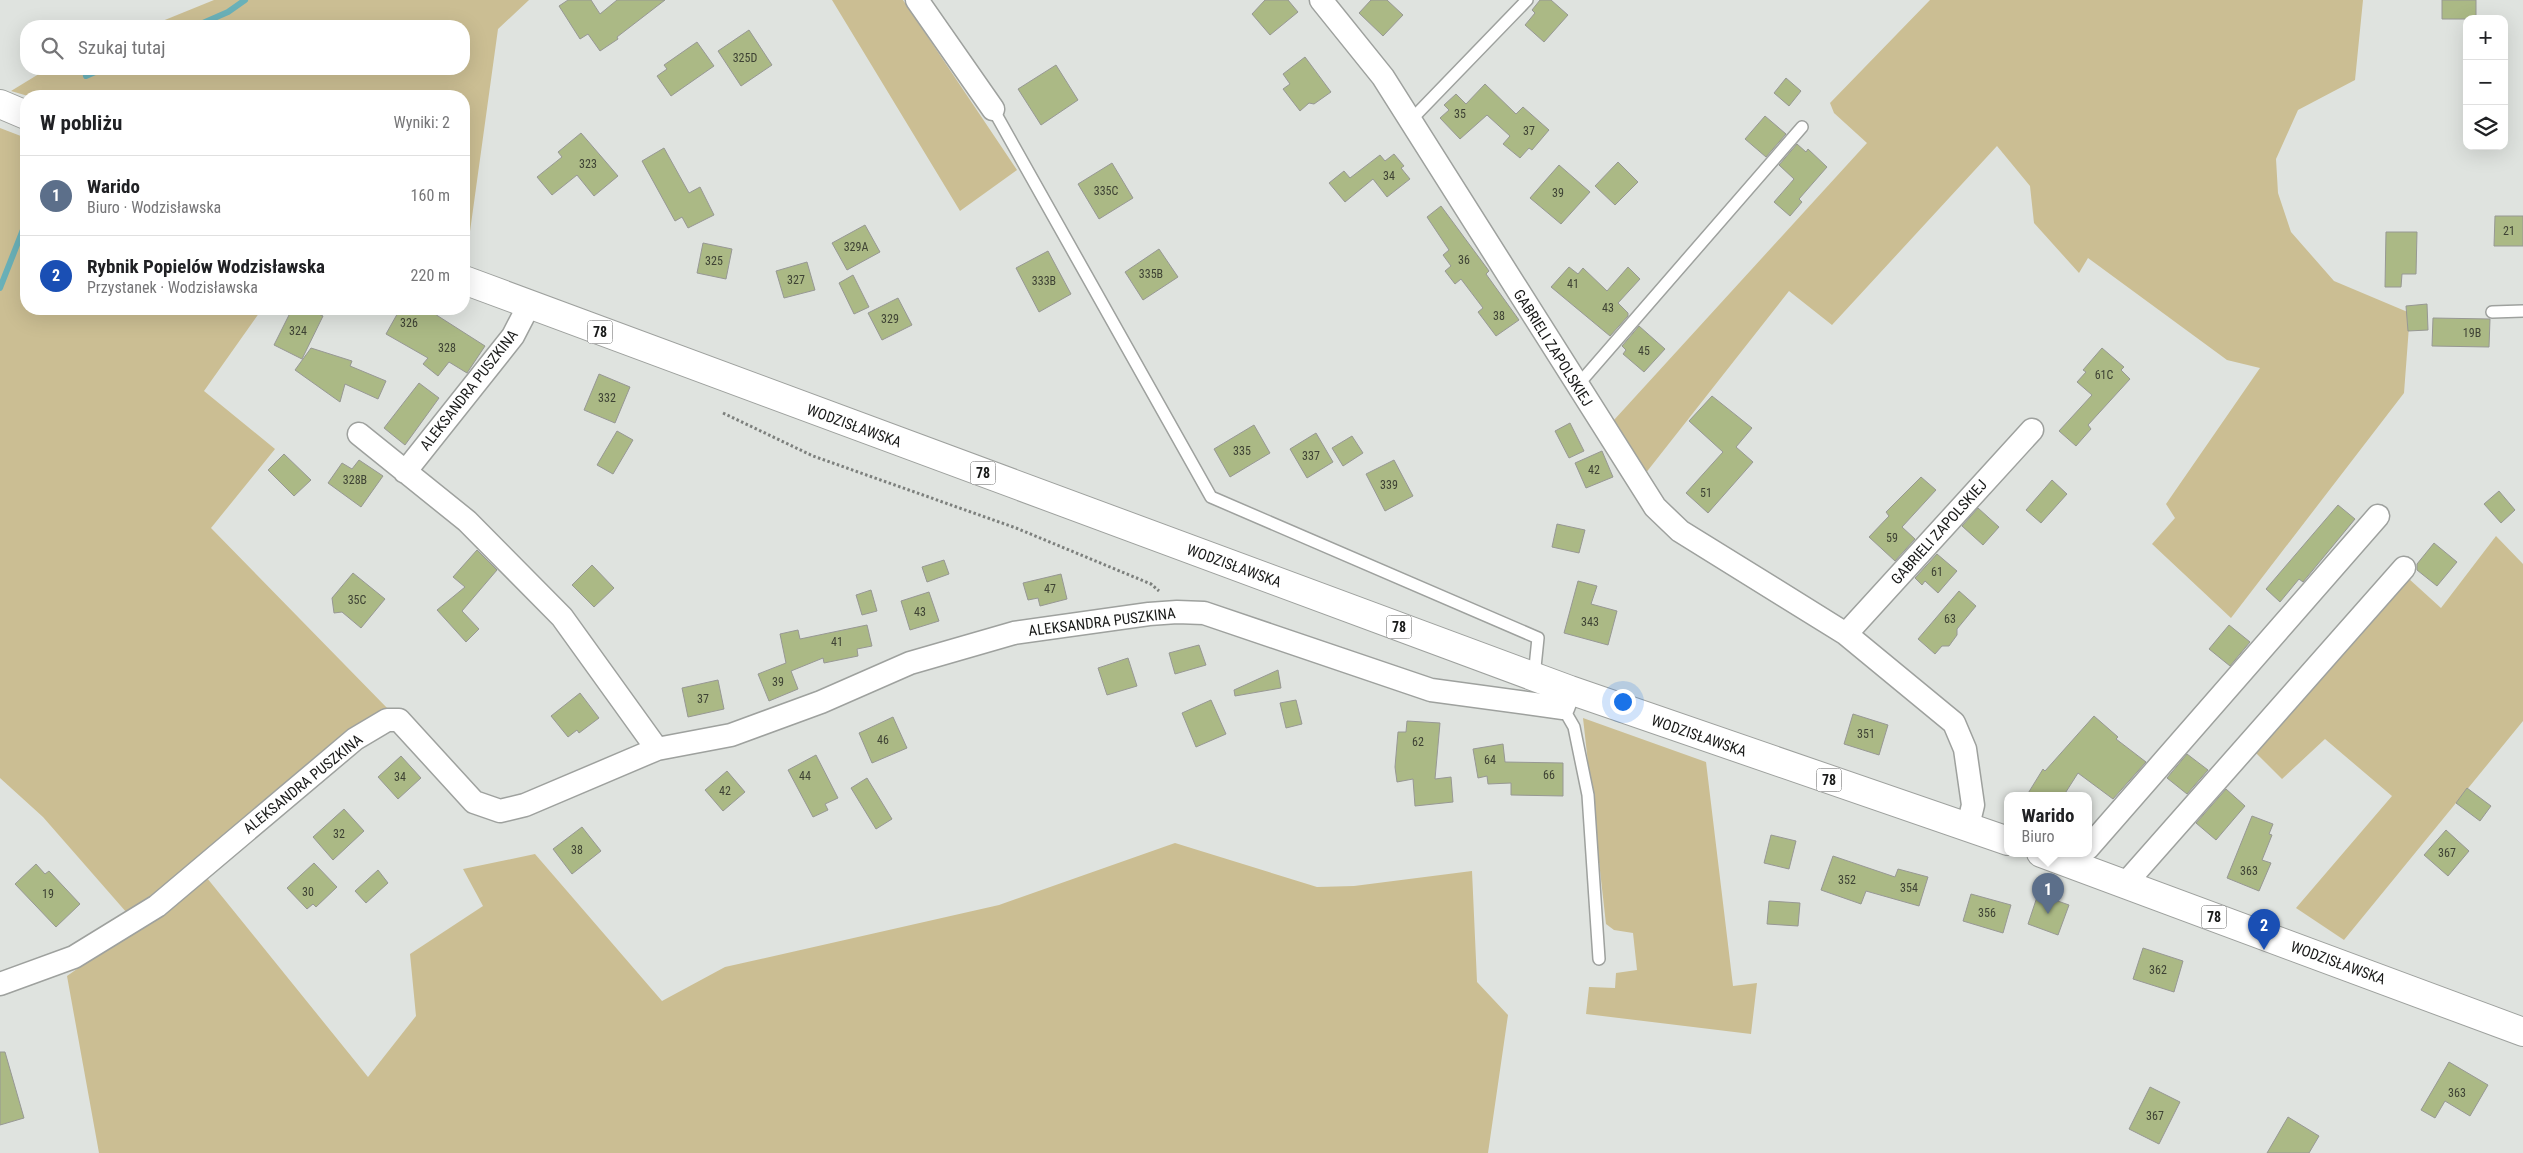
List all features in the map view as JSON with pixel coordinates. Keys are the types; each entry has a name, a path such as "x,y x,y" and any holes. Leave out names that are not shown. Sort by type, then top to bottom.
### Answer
{"main road":[{"path":"0,104 20,112"},
{"name":"WODZISŁAWSKA","path":"470,282 1534,677 1566,699 1729,746 2004,840"},
{"name":"WODZISŁAWSKA","path":"2085,857 2125,884 2523,1032"}],"street":[{"path":"918,0 993,109"},
{"name":"GABRIELI ZAPOLSKIEJ","path":"1321,0 1382,77 1655,507 1680,532 1846,634 1954,724 1966,749 1974,805 1968,826"},
{"name":"ALEKSANDRA PUSZKINA","path":"405,472 513,336 530,305"},
{"name":"GABRIELI ZAPOLSKIEJ","path":"1846,634 2032,430"},
{"path":"359,434 467,521 562,617 657,749"},
{"path":"2092,844 2378,516"},
{"path":"2125,884 2404,568"},
{"name":"ALEKSANDRA PUSZKINA","path":"0,984 74,957 157,906 355,739 386,720 399,720 474,802 500,811 525,805 657,749 731,735 821,702 910,663 1014,633 1149,614 1177,612 1204,613 1431,690 1566,699"}],"lane":[{"path":"1410,121 1526,0"},
{"path":"993,109 1211,496 1538,638 1534,677"},
{"path":"1577,386 1802,127"},
{"path":"2492,312 2523,311"},
{"path":"1566,699 1574,727 1588,795 1599,959"}],"path":[{"path":"723,413 814,456 1016,528 1150,584"}],"shaded area":[{"path":"214,0 529,0 498,29 470,231 470,90 20,90 20,94 11,91 37,75 470,75 470,20 165,20"},
{"path":"832,0 903,0 1017,170 960,211"},
{"path":"1930,0 2363,0 2355,80 2298,110 2276,159 2278,193 2291,232 2334,281 2410,313 2404,393 2231,618 2152,544 2175,518 2166,504 2260,368 2227,360 2088,258 2079,273 2034,223 2030,186 1997,146 1832,325 1789,291 1645,474 1614,420 1867,143 1834,113 1830,103"},
{"path":"0,128 20,136 20,315 258,315 204,391 275,449 211,528 389,710 167,884 127,913 43,817 0,778"},
{"path":"2496,536 2523,564 2523,721 2344,940 2296,908 2392,796 2325,739 2282,779 2254,751 2408,578 2441,608"},
{"path":"1583,718 1706,762 1733,986 1757,983 1751,1034 1586,1014 1589,987 1615,988 1616,973 1637,970 1633,933 1614,930 1606,924"},
{"path":"1175,843 1317,887 1354,886 1472,871 1477,982 1508,1015 1488,1153 99,1153 67,976 207,878 368,1077 416,1016 410,954 483,906 463,869 535,854 662,1001 725,967 999,905"}],"building":[{"path":"568,0 591,0 600,14 617,0 665,0 617,37 618,39 600,51 588,34 580,39 559,6"},
{"path":"1265,0 1288,0 1298,12 1270,35 1252,14"},
{"path":"1371,0 1387,0 1403,15 1383,36 1359,13"},
{"path":"1540,0 1551,0 1568,15 1544,42 1525,25 1535,13 1532,10"},
{"path":"2442,0 2476,0 2476,15 2463,15 2463,19 2442,19"},
{"path":"749,30 772,65 741,86 718,51"},
{"path":"697,42 714,66 671,96 657,76 667,69 664,65"},
{"path":"1305,57 1331,92 1314,104 1309,103 1300,111 1283,89 1290,84 1283,74"},
{"path":"1056,65 1078,100 1041,125 1018,89"},
{"path":"1786,78 1801,91 1789,106 1774,93"},
{"path":"1485,84 1516,114 1523,107 1549,130 1532,150 1529,148 1520,158 1503,144 1510,136 1487,115 1460,139 1440,118 1449,110 1444,105 1456,94 1466,104"},
{"path":"1765,116 1786,134 1766,157 1745,139"},
{"path":"581,133 618,176 594,196 577,175 552,195 537,177 562,157 558,152"},
{"path":"1797,144 1806,152 1808,149 1827,167 1799,199 1802,202 1790,216 1774,202 1794,179 1779,165"},
{"path":"664,148 689,193 700,187 714,215 688,228 682,217 675,221 642,161"},
{"path":"1394,154 1404,166 1401,168 1410,179 1387,197 1373,179 1345,202 1329,183 1344,171 1350,178 1380,155 1385,161"},
{"path":"1618,162 1638,182 1615,205 1595,186"},
{"path":"1112,163 1133,198 1099,219 1078,184"},
{"path":"1559,165 1590,192 1561,224 1530,198"},
{"path":"1441,206 1489,271 1486,274 1519,320 1496,336 1478,312 1483,308 1461,279 1455,284 1445,271 1451,266 1443,255 1449,250 1427,217"},
{"path":"2495,216 2523,216 2523,246 2494,246"},
{"path":"865,225 880,252 847,270 832,243"},
{"path":"2386,232 2417,232 2416,274 2402,274 2401,287 2385,287"},
{"path":"703,243 732,249 726,279 697,273"},
{"path":"1159,249 1178,277 1143,300 1125,272"},
{"path":"1048,251 1071,294 1039,312 1016,268"},
{"path":"807,262 815,290 784,298 776,271"},
{"path":"1569,267 1578,274 1583,268 1607,291 1628,267 1640,279 1618,303 1628,313 1628,316 1610,336 1551,287"},
{"path":"853,275 869,307 854,314 839,283"},
{"path":"898,298 912,325 882,340 868,313"},
{"path":"2427,304 2428,330 2408,331 2406,306"},
{"path":"289,315 323,316 302,359 274,345"},
{"path":"397,315 436,315 485,346 467,373 449,362 438,376 423,364 428,358 386,334"},
{"path":"2433,318 2490,319 2489,347 2432,346"},
{"path":"1639,326 1665,349 1644,372 1623,354 1626,350 1622,346"},
{"path":"311,348 352,361 350,366 386,381 378,399 345,384 340,402 295,370"},
{"path":"2102,348 2124,367 2121,370 2130,379 2088,425 2091,429 2076,446 2059,431 2092,395 2077,382 2086,372 2083,370"},
{"path":"599,374 630,387 615,423 584,410"},
{"path":"419,383 439,398 405,445 384,428"},
{"path":"1712,396 1752,428 1736,447 1753,462 1708,513 1686,493 1723,452 1689,421"},
{"path":"1570,423 1584,451 1569,458 1555,431"},
{"path":"1254,425 1270,453 1230,477 1214,449"},
{"path":"617,431 633,440 613,474 597,465"},
{"path":"1316,433 1333,462 1307,478 1290,449"},
{"path":"1352,436 1363,453 1343,466 1332,448"},
{"path":"1602,451 1613,477 1586,488 1575,463"},
{"path":"284,454 311,480 294,496 268,470"},
{"path":"359,460 383,476 361,507 328,483 342,463 352,469"},
{"path":"1394,460 1413,496 1385,511 1366,474"},
{"path":"1921,477 1936,490 1902,527 1915,539 1895,561 1869,537 1889,516 1886,512"},
{"path":"2052,480 2067,494 2041,523 2026,510"},
{"path":"2499,491 2515,510 2501,523 2484,504"},
{"path":"2338,505 2355,519 2303,582 2299,579 2280,602 2266,589"},
{"path":"1978,508 1999,527 1983,545 1962,526"},
{"path":"1557,524 1585,530 1579,553 1552,547"},
{"path":"2434,543 2457,562 2437,586 2417,570 2417,564"},
{"path":"477,550 497,570 462,611 479,629 466,642 437,610 465,587 453,577"},
{"path":"1937,554 1957,571 1938,593 1925,581 1922,585 1915,578"},
{"path":"944,560 949,574 927,582 922,567"},
{"path":"592,565 614,588 594,607 572,585"},
{"path":"353,573 385,599 361,628 342,612 334,613 332,598"},
{"path":"1061,574 1067,599 1040,606 1038,598 1028,600 1023,583"},
{"path":"1578,581 1597,586 1591,604 1617,611 1608,645 1564,633"},
{"path":"871,590 877,611 862,615 856,595"},
{"path":"1959,591 1976,606 1957,629 1957,635 1949,646 1942,646 1935,654 1918,639"},
{"path":"929,592 939,621 910,630 901,601"},
{"path":"867,625 872,646 857,649 858,656 824,663 823,658 791,671 798,689 769,701 758,674 786,663 780,634 798,630 800,639"},
{"path":"2229,625 2250,642 2230,666 2209,649"},
{"path":"1199,645 1206,665 1175,674 1169,653"},
{"path":"1128,658 1137,686 1107,695 1098,668"},
{"path":"1278,670 1281,688 1235,696 1234,690"},
{"path":"718,680 724,709 688,717 682,688"},
{"path":"580,693 599,718 579,733 577,730 568,737 551,716"},
{"path":"1211,700 1226,734 1196,747 1182,713"},
{"path":"1296,700 1302,724 1286,728 1280,703"},
{"path":"1853,714 1888,725 1879,755 1844,744"},
{"path":"2094,716 2118,737 2116,739 2146,762 2113,799 2078,773 2066,792 2029,792 2043,769 2045,771"},
{"path":"893,717 907,748 872,763 859,733"},
{"path":"1407,721 1440,723 1435,779 1451,777 1453,802 1415,806 1413,779 1397,782 1395,767 1398,732 1406,732"},
{"path":"1503,744 1505,762 1563,763 1563,796 1511,795 1511,783 1488,784 1487,776 1478,778 1473,749"},
{"path":"2187,754 2208,770 2187,794 2167,778"},
{"path":"816,755 838,798 825,804 828,810 813,817 788,770"},
{"path":"401,756 421,778 398,799 378,777"},
{"path":"727,771 745,792 723,811 705,790"},
{"path":"867,778 892,819 876,829 851,788"},
{"path":"2467,788 2491,806 2480,821 2456,803"},
{"path":"2226,789 2245,806 2216,840 2196,823"},
{"path":"344,809 364,831 333,860 313,837"},
{"path":"2252,816 2273,824 2269,834 2272,835 2262,860 2271,863 2259,891 2227,878"},
{"path":"582,827 601,851 572,874 553,849"},
{"path":"2446,830 2469,851 2448,876 2424,855"},
{"path":"1771,835 1796,841 1789,869 1764,863"},
{"path":"1833,856 1895,877 1898,869 1928,877 1919,906 1866,891 1861,904 1821,890"},
{"path":"314,863 337,887 316,907 313,904 307,909 287,888"},
{"path":"36,864 45,874 49,871 80,904 56,927 15,884"},
{"path":"378,870 388,883 366,903 355,891"},
{"path":"1971,894 2011,905 2003,933 1963,921"},
{"path":"2038,894 2069,905 2058,935 2028,924"},
{"path":"1769,901 1800,903 1798,926 1767,924"},
{"path":"2143,948 2183,961 2174,992 2133,979"},
{"path":"0,1052 5,1052 24,1118 0,1125"},
{"path":"2449,1062 2488,1085 2470,1116 2445,1101 2435,1118 2421,1110"},
{"path":"2150,1087 2180,1102 2159,1144 2129,1129"},
{"path":"2288,1117 2319,1136 2309,1153 2267,1153"}],"waterway":[{"path":"210,20 228,12 245,0"},
{"path":"0,288 20,237"}],"place":[{"name":"Warido","path":"2048,914"},
{"name":"Rybnik Popielów Wodzisławska","path":"2264,950"}]}
